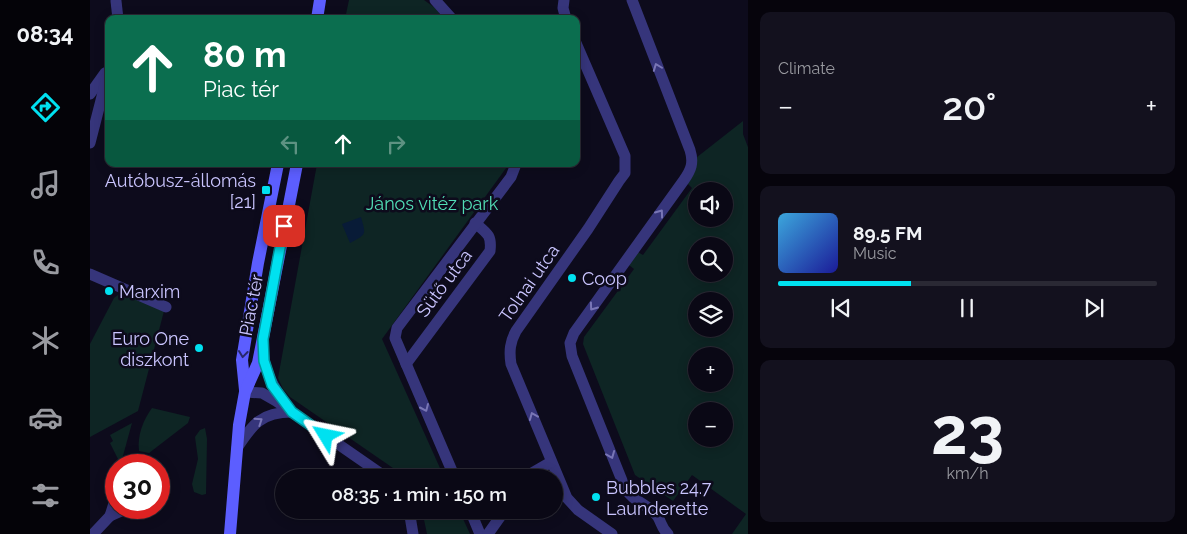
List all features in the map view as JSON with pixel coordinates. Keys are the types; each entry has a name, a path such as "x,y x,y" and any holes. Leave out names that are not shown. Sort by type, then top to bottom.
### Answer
{"main road":[{"path":"318,15 320,0"},
{"name":"Piac tér","path":"230,534 236,448 245,392 242,360 258,263 277,167"},
{"name":"Piac tér","path":"245,392 258,363 296,167"}],"street":[{"path":"116,0 118,15"},
{"path":"434,0 448,15"},
{"path":"564,0 565,15"},
{"path":"632,0 690,150 692,162 684,180 574,334 570,343 572,356 625,488 632,498 657,516 662,529 668,534"},
{"name":"Tolnai utca","path":"580,52 625,156 625,173 524,318 511,341 510,352 511,364 564,492 578,510 612,534"},
{"path":"90,94 105,73"},
{"path":"90,142 105,84"},
{"name":"Sütő utca","path":"452,469 395,338 397,328 511,177 515,167"},
{"name":"Sütő utca","path":"406,364 490,251 491,242 487,233 475,224"},
{"path":"90,274 166,307"},
{"path":"263,339 264,361 267,374 278,394 292,412"},
{"path":"245,392 262,393 374,469"},
{"path":"236,448 251,427 260,420 272,414 292,412"},
{"path":"539,469 551,462"},
{"path":"93,534 107,519"},
{"path":"411,519 414,534"},
{"path":"474,519 480,534"},
{"path":"488,534 499,519"}],"green space":[{"path":"349,0 424,0 441,15 346,15"},
{"path":"743,121 743,134 748,147 748,534 732,534 746,514 692,475 673,501 635,475 583,344 584,337 634,269 625,262 636,251 643,255 688,193 688,227 733,227 733,182 688,182 688,184 684,180 692,161"},
{"name":"János vitéz park","path":"316,167 507,167 382,339 440,469 394,469 290,397 283,389 278,378"},
{"path":"122,292 164,311 138,411 90,437 90,344 114,298"},
{"path":"152,408 190,417 188,423 149,453 139,451 139,440 143,423"},
{"path":"132,423 123,454 116,454 110,443 113,441 110,435"},
{"path":"205,428 207,439 206,494 202,495 194,492 192,484 198,459 195,437 200,430"},
{"path":"424,519 463,519 470,534 427,534"}],"water":[{"path":"361,217 364,233 360,238 350,243 342,224"}],"place":[{"name":"Autóbusz-állomás [21]","path":"266,190"},
{"name":"Coop","path":"572,278"},
{"name":"Marxim","path":"109,291"},
{"name":"Euro One diszkont","path":"199,348"},
{"name":"Bubbles 24.7 Launderette","path":"596,497"}],"route":[{"path":"284,226 263,339 264,361 272,385 292,412 326,436"}]}
